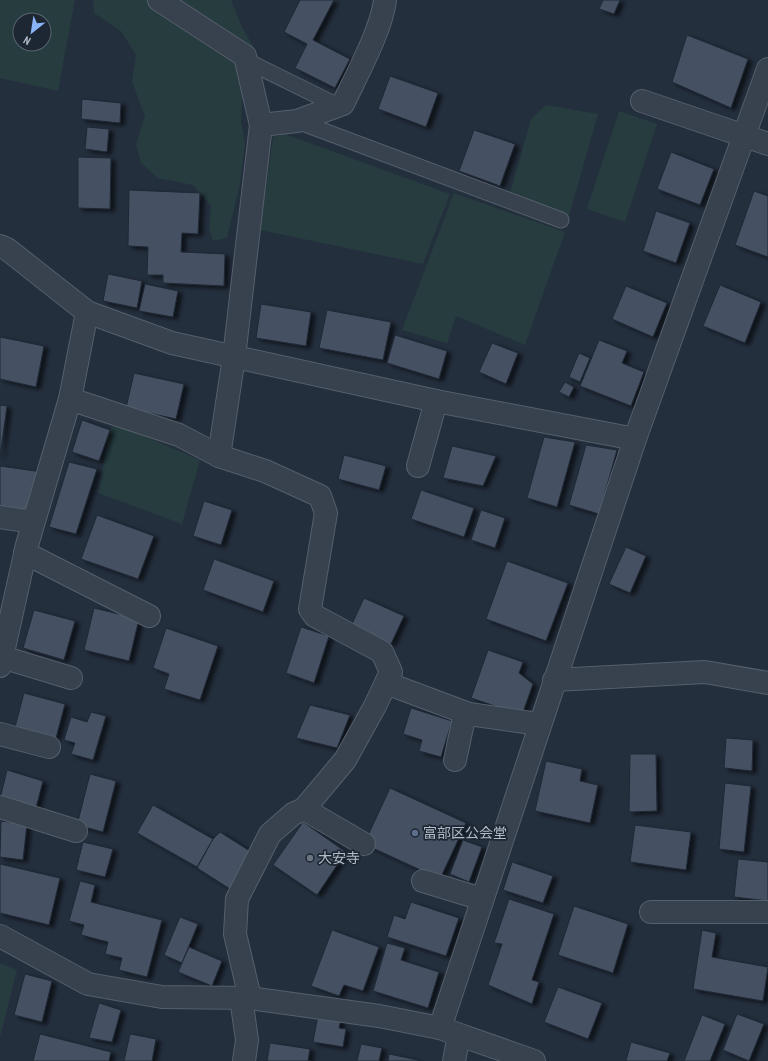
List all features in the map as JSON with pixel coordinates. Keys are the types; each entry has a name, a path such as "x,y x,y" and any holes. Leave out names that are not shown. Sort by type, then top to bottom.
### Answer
{"street":[{"path":"159,0 244,56 262,125 234,357 219,456"},
{"path":"262,125 297,121 343,104 362,64 384,10 385,0"},
{"path":"454,1061 449,1032 482,899 635,439 768,69"},
{"path":"642,101 768,144"},
{"path":"0,246 7,249 87,312 172,343 436,401 635,439"},
{"path":"71,678 1,661 33,522 70,399 87,312"},
{"path":"70,399 179,435 219,456 265,471 320,496 326,513 310,609 315,616 382,652 391,672 375,706 345,760 304,809 293,814 270,834 237,899 235,934 246,998 247,1040 244,1061"},
{"path":"418,466 436,401"},
{"path":"0,517 33,522"},
{"path":"25,553 149,616"},
{"path":"554,680 706,672 768,683"},
{"path":"386,683 465,713 539,724"},
{"path":"455,760 465,713"},
{"path":"0,734 49,747"},
{"path":"0,807 76,831"},
{"path":"304,809 364,844"},
{"path":"423,880 482,899"},
{"path":"651,912 768,912"},
{"path":"0,936 88,984 162,998 246,998 380,1016 449,1032 534,1061"}],"lane":[{"path":"245,60 338,106"},
{"path":"297,121 561,220"}],"green space":[{"path":"0,0 75,0 58,91 0,78"},
{"path":"93,0 231,0 243,29 256,51 243,80 241,121 245,144 240,184 227,238 213,241 209,230 211,206 193,185 158,178 141,163 136,144 145,116 132,82 136,55 121,31 94,13"},
{"path":"546,105 598,114 567,223 508,200 531,119"},
{"path":"619,111 657,124 625,222 587,209"},
{"path":"285,134 450,194 423,264 260,230 273,137"},
{"path":"454,193 565,232 525,345 456,316 447,343 402,330"},
{"path":"112,426 128,429 200,460 182,524 98,493"},
{"path":"0,963 17,970 0,1037"}],"building":[{"path":"300,0 334,0 313,40 350,59 335,88 295,68 307,44 284,32"},
{"path":"603,0 620,0 614,14 599,9"},
{"path":"687,35 748,59 731,108 672,82"},
{"path":"390,76 438,93 426,127 378,109"},
{"path":"82,99 121,103 120,123 81,119"},
{"path":"87,127 109,129 107,152 85,149"},
{"path":"474,130 515,144 500,186 459,171"},
{"path":"671,152 714,169 700,205 657,189"},
{"path":"78,157 111,158 110,209 78,208"},
{"path":"129,190 200,193 198,234 182,233 181,252 225,254 224,286 163,283 163,275 147,275 148,247 128,246"},
{"path":"754,191 768,196 768,257 735,245"},
{"path":"656,211 690,223 676,263 643,251"},
{"path":"108,274 142,281 137,308 103,301"},
{"path":"145,284 178,291 173,317 139,311"},
{"path":"720,285 761,302 745,343 703,326"},
{"path":"626,286 667,303 653,337 612,319"},
{"path":"261,304 311,312 306,346 256,338"},
{"path":"327,310 391,322 383,360 319,348"},
{"path":"395,335 447,351 439,379 387,363"},
{"path":"0,337 44,346 36,387 0,379"},
{"path":"599,340 627,351 622,363 644,372 631,406 580,386"},
{"path":"492,343 518,353 506,384 479,372"},
{"path":"579,353 590,358 580,382 569,377"},
{"path":"134,373 184,384 176,419 126,408"},
{"path":"565,382 574,387 569,397 559,392"},
{"path":"0,405 7,406 0,457"},
{"path":"82,420 110,430 99,461 72,452"},
{"path":"544,437 575,442 557,507 527,498"},
{"path":"586,445 617,450 599,514 569,505"},
{"path":"452,446 496,456 483,486 443,478"},
{"path":"344,455 386,466 379,490 338,479"},
{"path":"69,462 97,469 76,534 49,527"},
{"path":"0,466 42,472 36,512 0,507"},
{"path":"421,490 474,508 464,537 411,519"},
{"path":"204,501 232,510 221,545 193,536"},
{"path":"481,510 505,518 495,548 471,540"},
{"path":"97,515 154,536 138,579 81,559"},
{"path":"626,547 646,556 630,593 609,584"},
{"path":"214,559 274,581 263,612 203,590"},
{"path":"507,561 568,583 546,641 486,619"},
{"path":"364,598 404,616 391,644 351,626"},
{"path":"94,608 139,619 129,661 84,650"},
{"path":"34,610 75,621 64,660 23,648"},
{"path":"301,627 329,636 314,683 286,673"},
{"path":"166,628 218,646 200,700 164,689 169,674 153,668"},
{"path":"488,650 523,662 519,673 533,684 522,715 471,698"},
{"path":"24,693 65,704 56,738 15,727"},
{"path":"310,705 350,715 337,748 296,738"},
{"path":"411,708 452,721 441,757 419,751 422,740 403,734"},
{"path":"91,712 106,716 93,760 71,754 75,743 64,740 71,717 87,722"},
{"path":"726,738 753,740 752,771 724,768"},
{"path":"630,754 656,754 657,811 629,812"},
{"path":"546,761 582,769 580,781 598,785 590,823 535,811"},
{"path":"7,770 43,781 36,808 0,799"},
{"path":"90,774 116,781 103,832 77,825"},
{"path":"725,783 751,786 744,852 719,849"},
{"name":"富部区公会堂","path":"390,788 466,823 440,879 364,844"},
{"path":"153,805 213,839 197,867 137,833"},
{"path":"1,821 27,824 23,860 0,857"},
{"name":"大安寺","path":"303,822 346,852 317,895 273,865"},
{"path":"635,825 691,832 686,870 630,862"},
{"path":"220,832 253,853 230,889 197,868 213,839"},
{"path":"463,840 482,847 469,882 450,874"},
{"path":"83,842 113,849 105,877 76,870"},
{"path":"738,859 768,862 768,901 734,897"},
{"path":"512,862 553,876 543,903 503,890"},
{"path":"0,864 60,878 49,925 0,913"},
{"path":"80,881 95,885 91,902 162,920 147,977 119,970 122,958 105,954 108,942 81,935 84,925 69,921"},
{"path":"509,899 554,914 532,980 539,982 532,1004 488,985 502,944 494,943"},
{"path":"411,902 459,918 446,956 387,937 394,915 405,919"},
{"path":"574,906 628,924 613,973 558,955"},
{"path":"180,917 198,924 182,963 164,955"},
{"path":"332,930 379,947 363,991 344,985 339,996 311,986"},
{"path":"702,930 716,933 712,957 768,967 763,1001 693,989"},
{"path":"387,943 405,948 401,960 439,972 428,1008 373,991"},
{"path":"189,947 222,961 212,986 178,972"},
{"path":"25,974 52,981 42,1022 14,1015"},
{"path":"558,987 602,1003 588,1039 544,1022"},
{"path":"99,1003 121,1010 112,1042 89,1038"},
{"path":"737,1014 764,1024 749,1061 723,1050"},
{"path":"318,1015 341,1019 339,1028 346,1029 343,1047 313,1042"},
{"path":"702,1015 725,1024 710,1061 684,1061"},
{"path":"40,1034 111,1052 109,1061 33,1061"},
{"path":"130,1034 156,1039 152,1061 124,1061"},
{"path":"631,1042 670,1053 667,1061 626,1061"},
{"path":"270,1043 310,1049 308,1061 267,1061"},
{"path":"361,1044 382,1048 379,1061 357,1061"},
{"path":"389,1054 418,1060 418,1061 388,1061"}],"place":[{"name":"富部区公会堂","path":"415,833"},
{"name":"大安寺","path":"310,858"}]}
